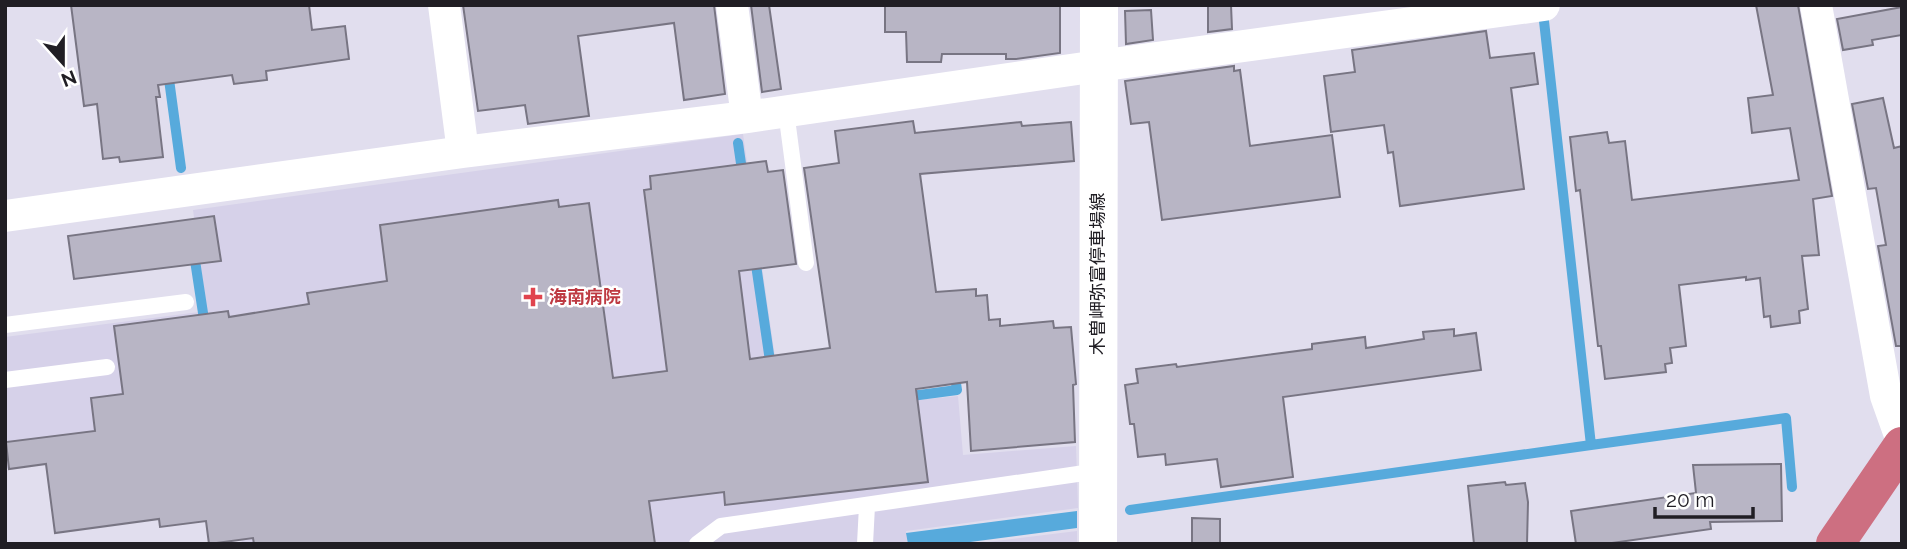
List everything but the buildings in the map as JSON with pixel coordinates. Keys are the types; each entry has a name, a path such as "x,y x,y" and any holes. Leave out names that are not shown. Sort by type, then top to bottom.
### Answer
{"highway":[{"path":"1835,544 1902,444"}],"main road":[{"name":"木曽岬弥富停車場線","path":"1098,544 1099,5"}],"street":[{"path":"444,5 463,152"},
{"path":"732,5 747,117"},
{"path":"5,216 463,152 747,117 1544,5"},
{"path":"1816,5 1885,396 1902,444"}],"lane":[{"path":"786,111 806,263"},
{"path":"5,325 186,302"},
{"path":"5,380 107,367"},
{"path":"697,544 722,527 1098,471"},
{"path":"865,544 867,506"}],"shaded area":[{"name":"海南病院","path":"743,134 783,413 958,396 963,455 1076,446 1078,508 906,531 908,544 242,544 228,444 5,469 5,337 207,311 193,210"},
{"path":"1077,531 1077,544 972,544"}],"water":[{"path":"1077,511 1077,528 955,544 908,544 906,533"}],"waterway":[{"path":"1130,510 1591,445 1544,21"},
{"path":"168,72 181,168"},
{"path":"738,143 743,177"},
{"path":"194,254 205,326"},
{"path":"755,258 771,368"},
{"path":"904,397 957,390 954,370"},
{"path":"1591,445 1786,418 1792,487"}],"place":[{"name":"海南病院","path":"533,297"}]}
